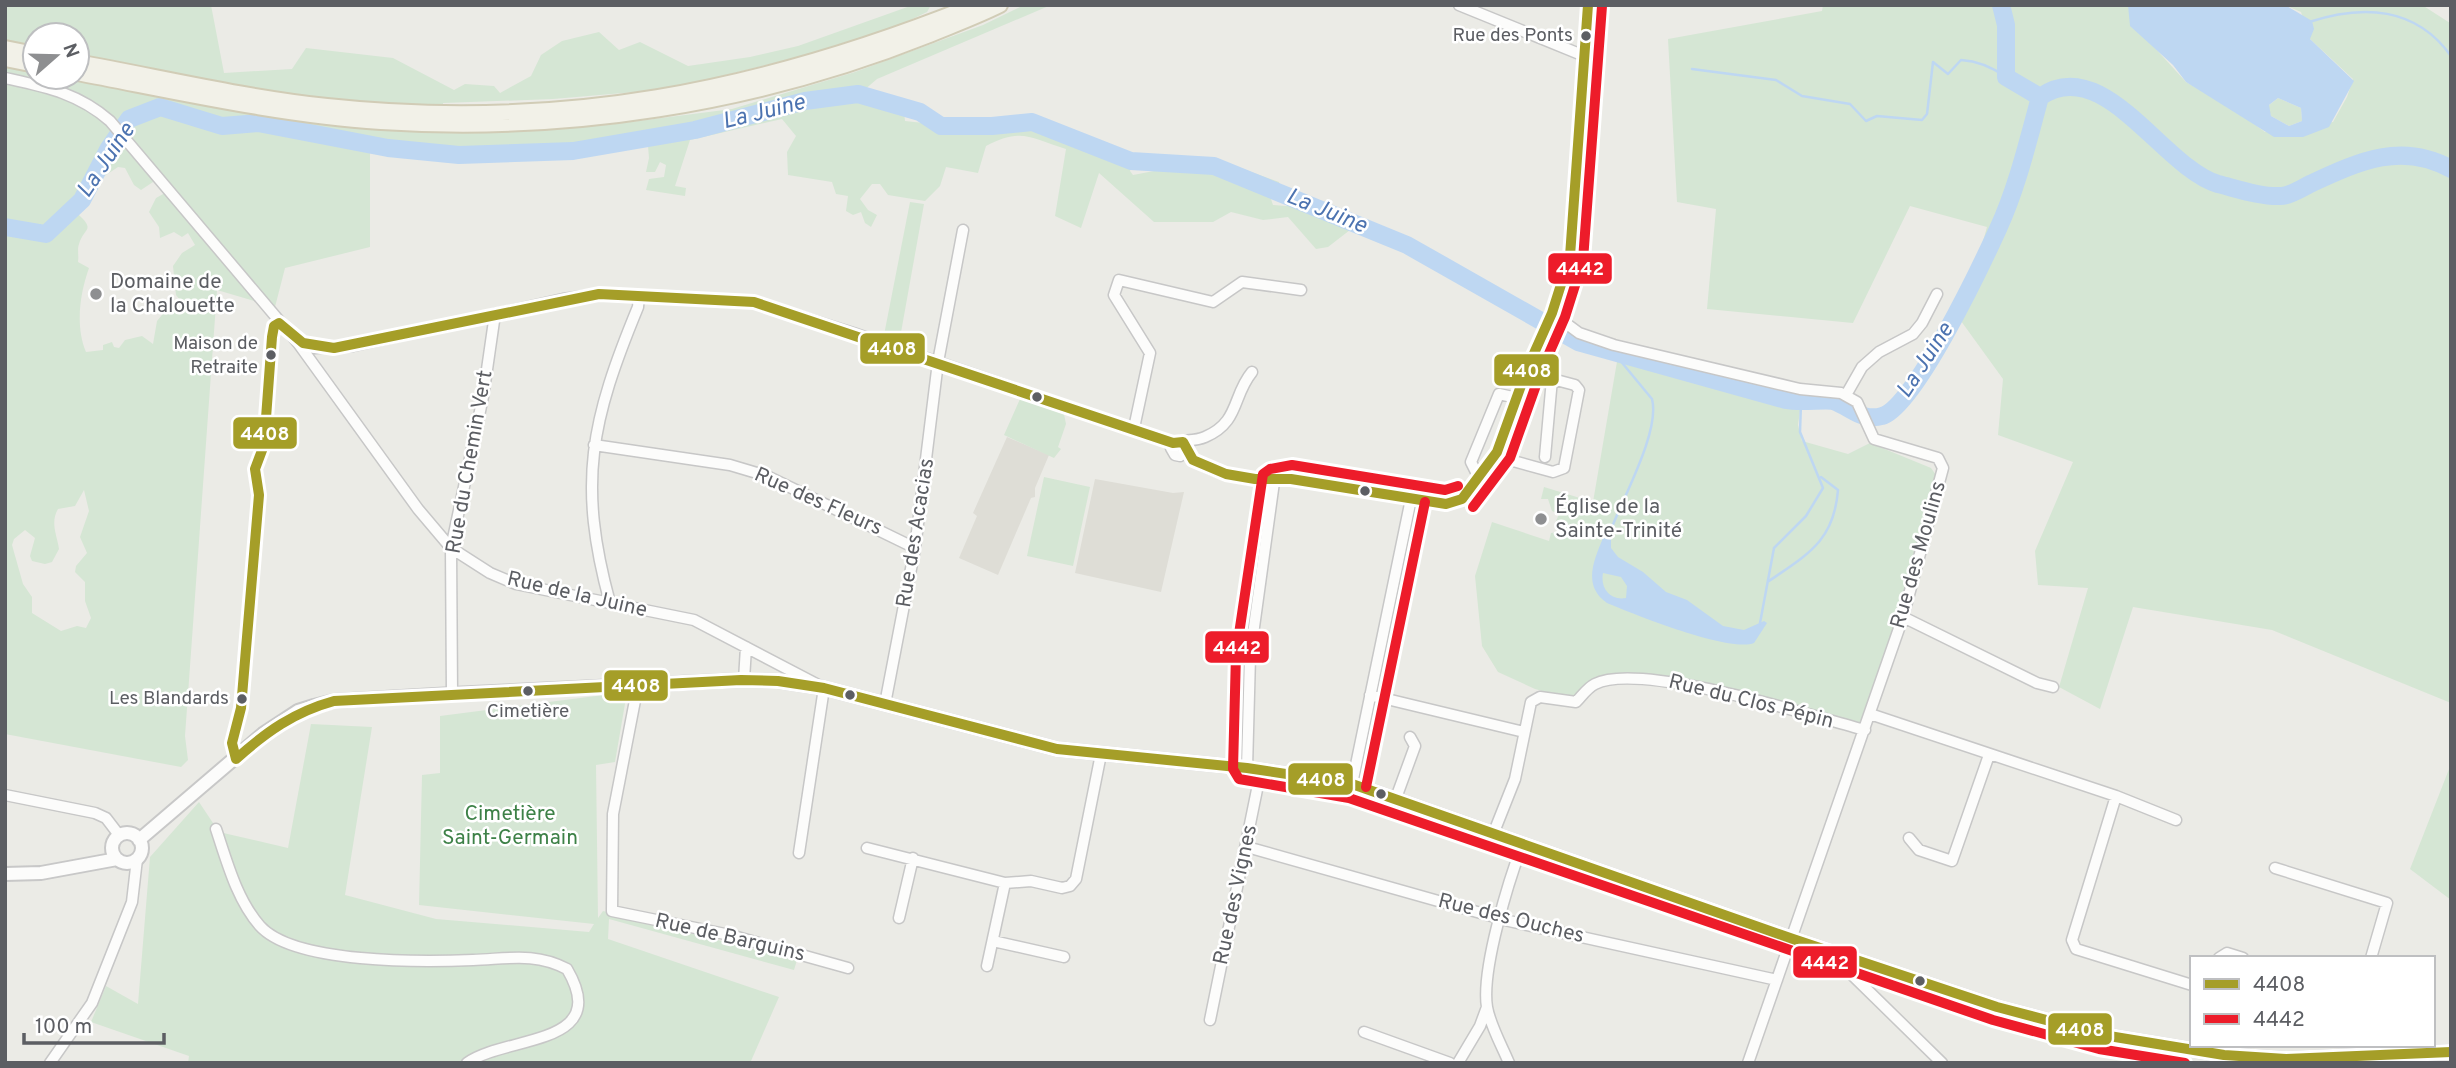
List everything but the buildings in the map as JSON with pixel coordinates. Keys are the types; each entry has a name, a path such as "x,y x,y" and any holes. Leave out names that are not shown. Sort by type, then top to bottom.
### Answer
{"main road":[{"path":"91,64 327,106 439,113 610,106 742,82 886,41 974,5"},
{"path":"91,76 257,107 323,116 440,124 550,122 670,108 809,77 890,51 1000,5"},
{"path":"139,840 282,720 314,706 334,701 744,680 824,688 1035,745 1247,768 1352,784 1793,939 1997,1007 2103,1035 2224,1055 2286,1059 2357,1060 2451,1052"},
{"path":"5,874 41,873 117,859 129,863 137,859 142,850 139,840 128,833 80,865"},
{"path":"116,839 117,859"}],"street":[{"path":"1459,5 1583,55"},
{"path":"1186,447 1202,466 1274,482 1291,479 1446,504 1462,499 1495,456 1526,372 1551,316 1570,256 1588,5"},
{"name":"Rue de la Juine","path":"5,78 63,90 89,103 120,131 298,343 418,509 451,548 491,573 516,584 694,620 824,688"},
{"name":"Rue des Acacias","path":"885,704 915,548 938,362 963,230"},
{"path":"1134,428 1150,353 1114,296 1119,280 1213,302 1242,282 1301,290"},
{"path":"298,343 315,348 353,346 599,294 754,302 1134,428 1173,443 1171,448 1175,455 1180,456 1186,447 1206,437 1231,418 1244,382 1252,372"},
{"path":"1551,316 1579,333 1614,345 1800,389 1846,395 1862,368 1879,352 1913,334 1937,294"},
{"path":"610,603 596,551 590,484 594,445 612,371 638,307 639,296"},
{"name":"Rue du Chemin Vert","path":"452,694 451,548 483,397 495,314"},
{"path":"236,759 232,743 241,709 260,495 254,476 255,460 264,445 272,337 274,326 279,323"},
{"path":"1495,456 1553,472 1564,468 1580,394 1575,385 1526,372"},
{"path":"1545,457 1552,379"},
{"path":"1479,478 1471,462 1491,408 1499,394 1517,398"},
{"name":"Rue des Moulins","path":"1748,1063 1903,617 1943,468 1938,458 1874,439 1865,416 1846,395"},
{"name":"Rue des Fleurs","path":"594,445 730,465 767,476 915,548"},
{"path":"1247,768 1250,656 1274,482"},
{"path":"1352,784 1411,499"},
{"path":"1903,617 2037,683 2053,687"},
{"path":"744,680 746,647"},
{"name":"Rue du Clos Pépin","path":"1494,832 1515,779 1531,702 1535,699 1576,702 1595,683 1652,680 1742,698 1864,730"},
{"name":"Rue de Barguins","path":"638,685 613,814 612,911 730,935 848,968"},
{"path":"799,853 824,688"},
{"path":"1370,695 1524,732"},
{"path":"1870,714 2116,796 2176,820"},
{"path":"1396,798 1415,746 1410,737"},
{"path":"867,848 1005,883 1031,881 1062,888 1070,886 1076,879 1101,754"},
{"path":"1909,838 1919,850 1952,861 1989,755"},
{"name":"Rue des Vignes","path":"1210,1020 1261,770"},
{"path":"5,795 95,813 106,818 116,839"},
{"path":"2116,796 2072,940 2076,949 2190,984"},
{"path":"216,829 248,909 261,927 291,946 381,959 538,957 566,968 578,998 577,1010 559,1033 498,1048 467,1063"},
{"path":"1458,1063 1480,1026 1487,1007 1488,976 1501,918 1523,843"},
{"name":"Rue des Ouches","path":"1247,847 1501,918 1777,980"},
{"path":"899,918 913,858"},
{"path":"50,1063 92,1003 132,902 137,859"},
{"path":"2275,868 2387,903 2372,956"},
{"path":"987,966 1005,883"},
{"path":"993,941 1064,957"},
{"path":"1839,954 1845,968 1942,1063"},
{"path":"1487,1007 1509,1063"},
{"path":"1364,1032 1450,1063"}],"shaded area":[{"path":"1007,437 1049,455 1035,488 1035,497 1031,498 998,575 959,558 977,516 973,513"},
{"path":"1095,479 1173,493 1184,492 1161,592 1075,573"}],"green space":[{"path":"5,5 211,5 224,73 292,69 306,48 393,58 454,90 465,84 494,86 500,93 531,76 541,55 562,41 599,32 619,50 640,42 688,66 750,57 798,46 913,5 931,5 927,12 871,39 670,89 553,99 443,103 443,133 607,125 732,109 855,72 983,25 1024,5 1051,5 877,79 863,91 877,102 904,111 905,121 933,124 951,131 1029,125 1073,140 1085,138 1130,154 1135,158 1130,171 1133,175 1206,161 1232,165 1279,182 1280,186 1271,199 1273,205 1286,206 1312,200 1350,230 1328,247 1316,249 1288,217 1263,220 1231,212 1213,222 1154,222 1099,173 1081,228 1055,216 1066,149 1026,136 1008,137 986,146 978,173 946,167 940,186 925,201 888,195 880,184 872,184 860,199 868,210 877,215 871,227 865,223 861,212 853,215 846,211 848,196 836,194 832,182 788,175 787,152 796,136 782,119 690,140 675,186 686,188 685,196 646,190 649,179 664,177 666,165 660,162 655,172 646,172 648,146 509,157 440,157 370,152 370,247 285,268 275,307 217,290 185,736 188,760 181,767 5,734","holes":["118,167 125,168 134,185 141,190 156,180 165,193 156,198 149,212 159,227 160,238 174,232 182,237 188,233 195,245 182,253 173,266 176,295 184,305 183,310 166,310 157,321 153,344 142,336 125,340 119,348 114,347 112,342 103,345 103,350 86,352 80,310 89,268 78,262 78,246 88,226 78,214 100,179","84,490 89,511 80,537 87,553 76,566 75,572 85,582 85,601 91,618 86,628 77,626 61,631 32,613 32,597 23,584 12,545 14,539 25,530 35,538 30,556 32,561 45,564 52,562 59,549 54,524 58,509 75,506"]},
{"path":"1823,5 2128,5 2154,47 2186,82 2234,109 2265,132 2333,122 2347,97 2353,79 2310,39 2301,12 2285,5 2422,5 2450,23 2451,703 2272,630 2133,607 2100,709 2059,687 2088,588 2038,585 2035,551 2073,462 1998,435 2003,379 1961,321 1987,227 1910,206 1853,323 1707,309 1716,209 1677,202 1668,39 1822,11"},
{"path":"2278,98 2301,108 2302,121 2289,126 2271,116 2268,106"},
{"path":"910,202 924,204 900,338 884,335"},
{"path":"1619,350 1787,391 1801,403 1798,425 1802,441 1848,454 1870,443 1931,468 1936,475 1889,645 1862,724 1796,708 1610,677 1572,699 1535,689 1498,672 1482,646 1475,576 1492,522 1549,541 1551,533 1558,532 1560,525 1556,521 1559,514 1552,511 1548,499 1541,499 1544,487 1593,502"},
{"path":"1020,399 1064,414 1066,424 1058,447 1061,449 1054,458 1004,435"},
{"path":"1044,477 1090,487 1073,566 1027,556"},
{"name":"Cimetière Saint-Germain","path":"627,692 615,762 596,765 598,918 603,911 797,960 794,970 609,919 608,939 779,997 751,1061 753,1063 188,1063 189,1056 91,1022 106,986 138,1004 150,857 199,802 219,832 288,848 311,724 372,727 345,895 436,919 589,932 594,924 419,905 422,775 440,773 440,716"},
{"path":"2451,764 2451,900 2410,869"}],"water":[{"path":"2128,5 2285,5 2312,21 2314,29 2310,39 2354,81 2329,127 2303,137 2274,137 2186,82 2173,65 2130,26","holes":["2278,98 2301,108 2302,121 2289,126 2271,116 2269,105"]},
{"path":"1603,538 1611,539 1611,548 1618,557 1643,572 1666,592 1687,600 1723,626 1744,630 1764,621 1767,623 1754,643 1725,643 1681,631 1607,603 1599,596 1592,581 1594,564","holes":["1603,573 1621,577 1627,586 1626,598 1611,595 1603,584"]}],"waterway":[{"path":"2001,5 2006,25 2006,77 2040,97"},
{"path":"2309,22 2349,13 2387,14 2422,27 2451,56"},
{"path":"1692,69 1776,80 1802,96 1850,104 1866,121 1877,116 1922,120 1927,114 1933,62 1948,74 1961,60 1985,65 2006,77"},
{"name":"La Juine","path":"5,227 46,234 82,200 109,148 129,119 160,107 222,126 258,123 388,148 459,155 573,151 695,130 805,101 858,94 920,112 941,126 992,126 1032,122 1131,161 1214,166 1407,245 1578,342 1786,400 1833,401 1862,415 1875,417 1882,416 1896,407 1929,363 1998,229 2022,164 2040,97 2063,87 2087,89 2110,101 2197,174 2218,184 2258,194 2288,195 2345,168 2380,158 2415,156 2451,169"},
{"path":"1607,540 1645,450 1653,413 1652,399 1614,353"},
{"path":"1760,623 1774,548 1806,516 1823,488 1800,432 1801,403"},
{"path":"1769,581 1807,554 1825,534 1831,522 1838,490 1821,477"}],"transit line":[{"name":"4408","path":"1588,5 1570,256 1552,313 1527,369 1497,452 1462,499 1446,504 1291,479 1255,479 1226,474 1193,460 1183,442 1173,443 754,302 599,294 334,348 303,343 279,323 274,326 272,337 264,445 255,469 259,495 241,708 232,743 236,759 281,724 334,701 741,680 778,681 824,688 1057,749 1247,768 1352,784 1793,939 1997,1007 2103,1035 2224,1055 2286,1059 2451,1052"},
{"name":"4442","path":"1473,507 1510,458 1540,374 1565,317 1583,260 1602,6"},
{"name":"4442","path":"1458,486 1445,490 1292,465 1270,469 1263,474 1236,654 1233,769 1239,779 1349,798 1993,1020 2099,1049 2185,1063"},
{"name":"4442","path":"1366,787 1425,502"}],"place":[{"name":"Rue des Ponts","path":"1586,36"},
{"name":"Domaine de la Chalouette","path":"96,294"},
{"name":"Maison de Retraite","path":"271,355"},
{"name":"Église de la Sainte-Trinité","path":"1541,519"},
{"name":"Cimetière","path":"528,691"},
{"name":"Les Blandards","path":"242,699"}]}
